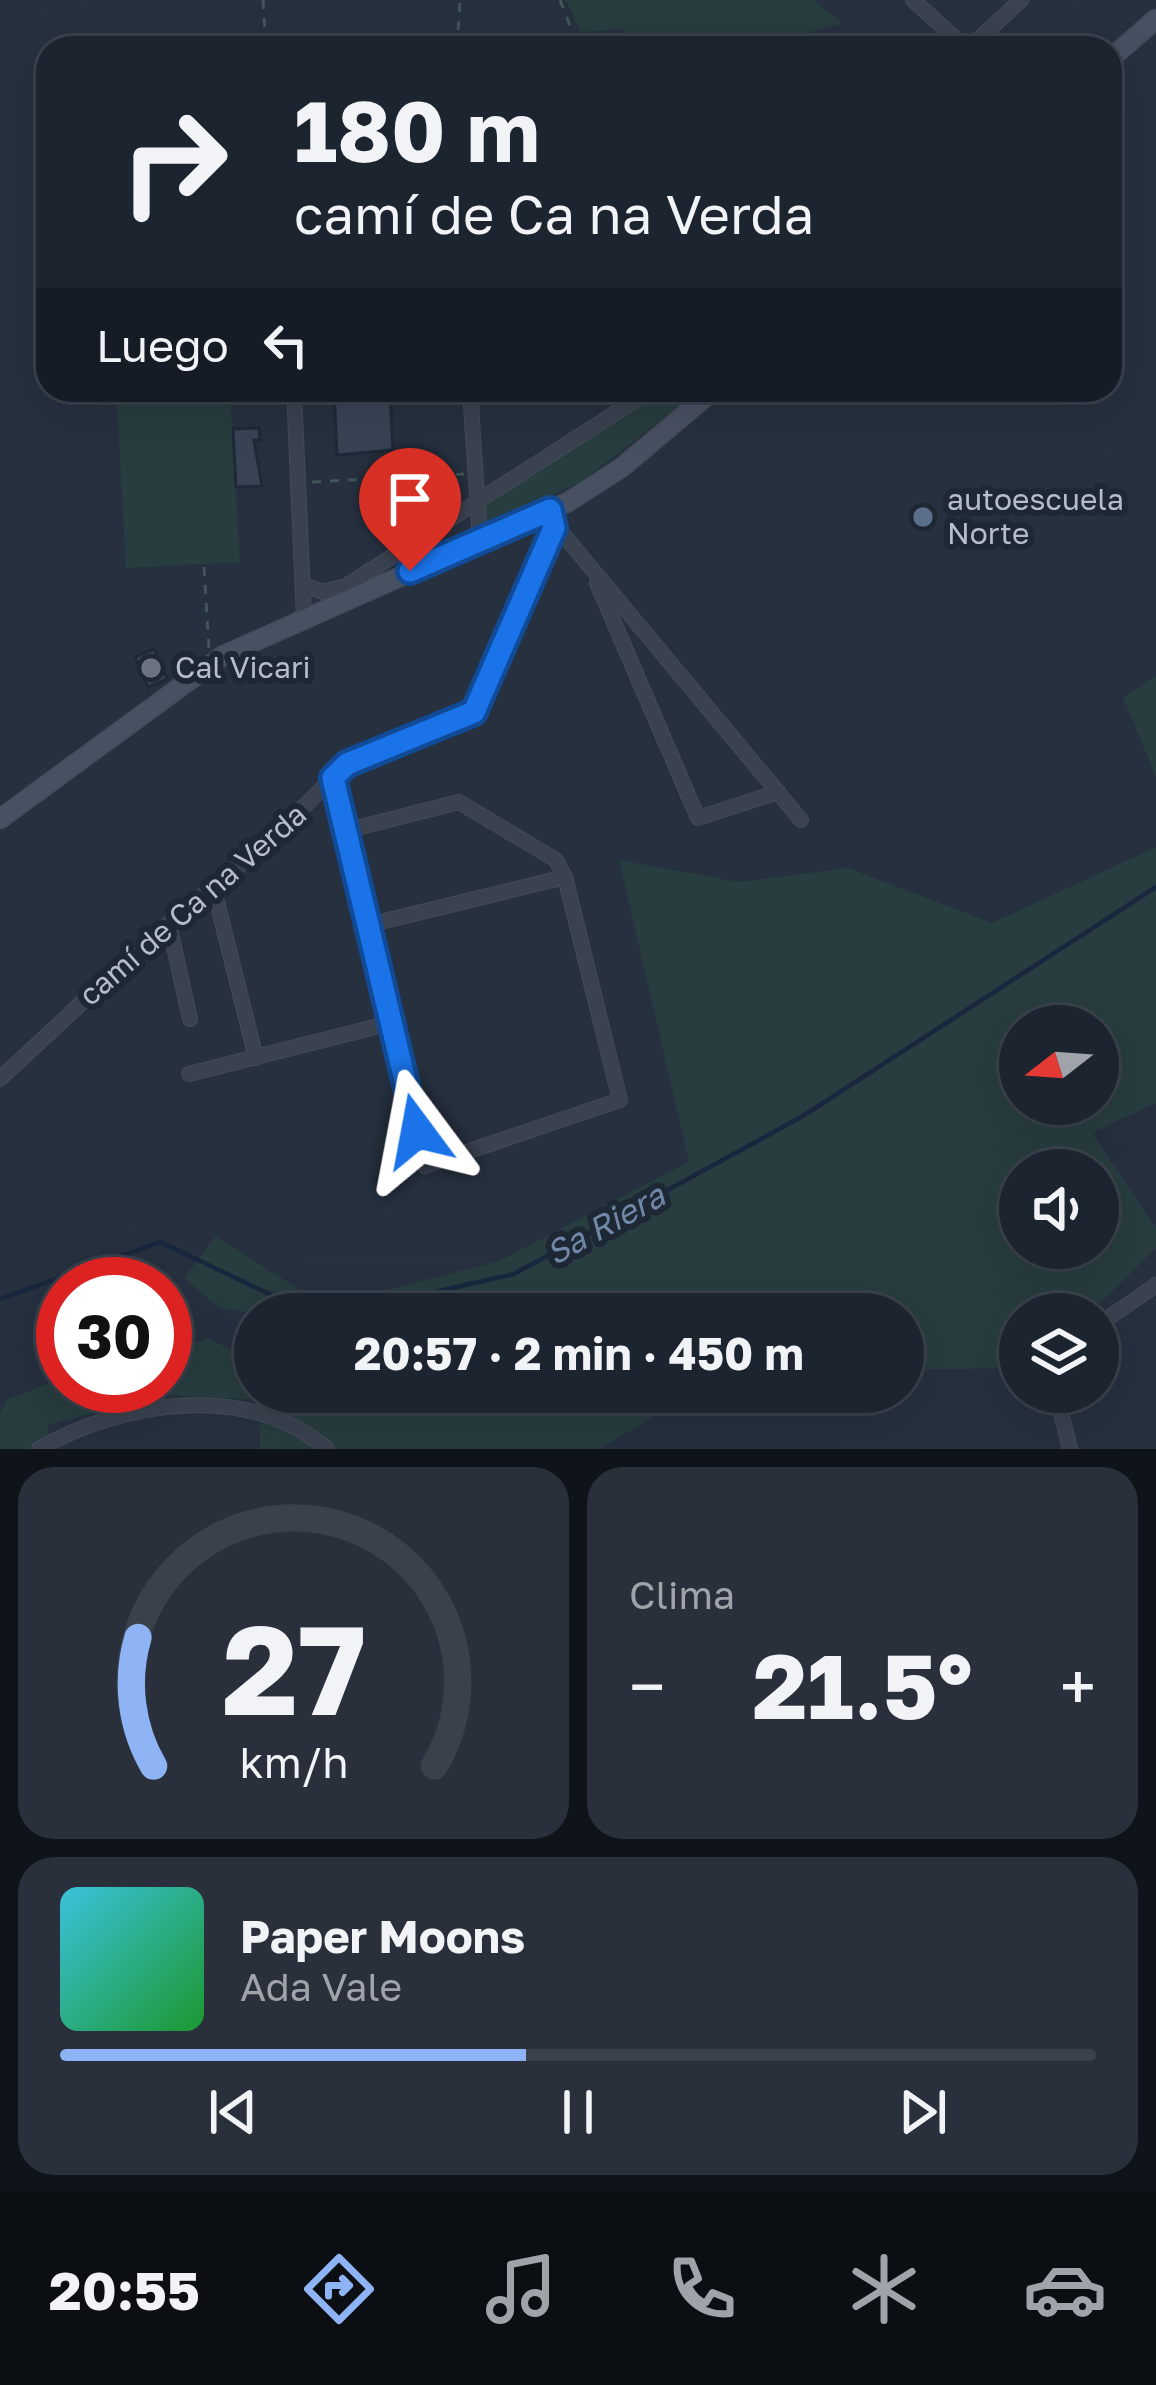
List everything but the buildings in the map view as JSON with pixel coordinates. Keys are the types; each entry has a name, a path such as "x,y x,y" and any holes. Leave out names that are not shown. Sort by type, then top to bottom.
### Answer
{"street":[{"path":"913,0 954,36"},
{"path":"980,36 1021,0"},
{"path":"1122,49 1156,19"},
{"path":"295,402 304,618"},
{"path":"471,402 480,540"},
{"path":"303,584 322,592 346,586 633,402"},
{"path":"0,819 209,665 480,540 552,519 700,402"},
{"path":"552,519 801,820"},
{"name":"camí de Ca na Verda","path":"0,1078 347,764 474,712 552,519"},
{"path":"592,573 698,818 778,792"},
{"path":"333,778 345,831 425,1166 620,1100 565,878 556,860 459,802 345,831"},
{"path":"368,925 565,878"},
{"path":"213,886 256,1058"},
{"path":"169,924 190,1019"},
{"path":"189,1074 391,1023"},
{"path":"1119,1311 1156,1285"},
{"path":"39,1449 98,1423 168,1406 213,1403 265,1417 328,1449"},
{"path":"1061,1413 1070,1449"}],"path":[{"path":"263,0 265,36"},
{"path":"458,36 460,0"},
{"path":"560,0 575,36"},
{"path":"298,482 475,474"},
{"path":"204,567 209,665"}],"green space":[{"path":"566,0 814,0 843,24 792,36 624,36 623,29 580,32"},
{"path":"117,402 231,402 240,562 126,568"},
{"path":"640,402 684,402 582,481 482,528 481,506"},
{"path":"1156,676 1156,777 1123,697"},
{"path":"1156,847 1156,1103 1119,1120 1119,1005 999,1005 999,1125 1109,1125 1092,1133 1103,1149 999,1149 999,1269 1119,1269 1119,1173 1156,1228 1156,1248 1110,1293 999,1293 999,1368 924,1370 924,1293 234,1293 234,1310 219,1308 192,1285 192,1268 216,1236 300,1290 382,1291 499,1261 689,1162 619,860 739,882 848,868 992,923"},
{"path":"207,1338 234,1351 234,1399 192,1396 192,1344"},
{"path":"36,1388 36,1413 95,1413 47,1425 53,1449 0,1449 0,1413 7,1400"},
{"path":"259,1413 660,1413 599,1449 260,1449"}],"waterway":[{"name":"Sa Riera","path":"0,1299 160,1242 303,1310 408,1298 514,1274 803,1116 1156,887"}],"place":[{"name":"autoescuela Norte","path":"923,517"},
{"name":"Cal Vicari","path":"151,668"}],"route":[{"path":"410,571 550,510 554,528 474,712 347,764 333,778 417,1131"}]}
